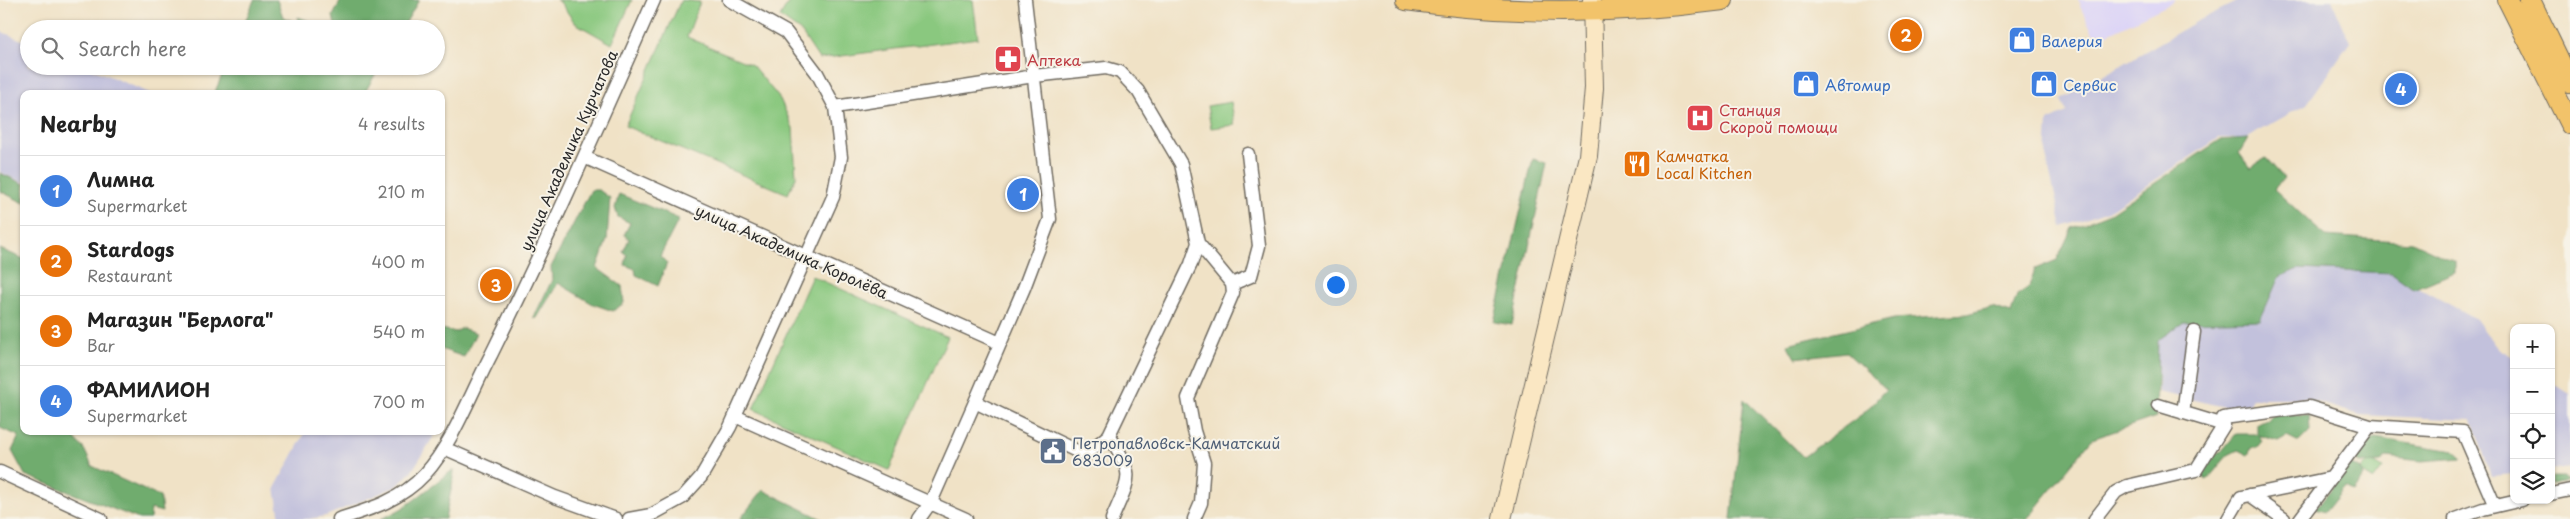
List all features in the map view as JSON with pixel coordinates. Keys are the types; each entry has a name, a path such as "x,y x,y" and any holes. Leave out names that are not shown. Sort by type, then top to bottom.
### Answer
{"main road":[{"path":"1406,0 1447,6 1526,10 1592,5 1686,5 1724,0"},
{"path":"2508,0 2569,124"},
{"path":"2530,0 2570,83"},
{"path":"1502,519 1588,156 1594,88 1592,5"}],"street":[{"name":"улица Академика Курчатова","path":"339,519 383,504 403,493 424,474 444,448 508,320 654,0"},
{"path":"629,519 651,515 682,498 701,476 735,416 833,197 842,156 835,107 817,73 786,32 729,0"},
{"path":"919,519 931,502 976,402 1050,219 1025,0"},
{"path":"835,107 1034,76 1106,68 1120,72 1138,91 1181,164 1198,243 1232,284 1233,293 1188,398 1194,431 1204,463 1201,503 1194,519"},
{"path":"1232,284 1251,276 1259,246 1248,154"},
{"name":"улица Академика Королёва","path":"584,157 805,258 1000,343"},
{"path":"976,402 1085,455 1109,435 1191,264 1198,243"},
{"path":"2184,413 2194,332"},
{"path":"2158,405 2224,425"},
{"path":"2095,519 2116,492 2127,486 2196,470 2224,425 2223,418 2309,407 2370,426 2463,432 2495,506"},
{"path":"735,416 966,519"},
{"path":"2300,519 2370,426"},
{"path":"1109,435 1127,464 1128,480 1112,519"},
{"path":"444,448 555,497 616,519"},
{"path":"0,472 101,519"},
{"path":"2228,519 2241,497 2331,478"},
{"path":"2555,493 2570,490"},
{"path":"2250,495 2284,519"},
{"path":"2455,519 2510,503"}],"shaded area":[{"path":"2077,0 2174,0 2174,2 2104,36 2093,33"},
{"path":"2240,0 2332,0 2350,42 2307,104 2246,138 2219,138 2108,211 2062,227 2046,156 2048,121 2067,112 2061,100 2196,22"},
{"path":"0,31 20,39 20,75 107,75 142,90 20,90 20,181 0,172"},
{"path":"2298,269 2392,273 2476,319 2497,348 2510,356 2510,474 2491,476 2472,420 2360,415 2304,398 2251,398 2248,412 2158,392 2158,339 2184,322 2260,320 2279,277"},
{"path":"2555,385 2570,394 2570,468 2555,470"},
{"path":"304,435 434,436 412,471 397,486 326,516 309,519 280,519 275,488"}],"green space":[{"path":"254,0 277,0 283,17 290,20 246,20"},
{"path":"341,0 419,0 407,20 334,20 333,16"},
{"path":"556,0 632,0 612,44 575,23 560,2"},
{"path":"681,0 700,2 687,37 752,65 780,99 793,128 796,177 788,194 625,126"},
{"path":"790,0 973,0 978,38 819,59 801,32 780,17"},
{"path":"222,75 375,75 366,90 216,90"},
{"path":"1231,102 1235,125 1211,128 1207,106"},
{"path":"2248,138 2239,153 2250,168 2266,158 2284,178 2274,189 2325,236 2412,242 2455,262 2455,272 2414,289 2392,273 2298,269 2279,277 2260,320 2184,322 2158,340 2156,417 2092,439 2027,519 1731,519 1744,399 1803,457 1865,412 1886,389 1846,352 1795,358 1787,344 1894,319 1967,314 1992,307 2011,313 2017,295 2029,287 2035,269 2057,260 2072,228 2110,213 2220,140"},
{"path":"1533,159 1547,163 1512,325 1494,322"},
{"path":"0,173 20,182 20,201 0,191"},
{"path":"591,190 599,190 610,198 607,240 597,268 622,286 624,303 613,311 593,304 558,283 537,318 533,319 552,280 551,267"},
{"path":"619,194 679,219 660,256 667,263 658,286 636,275 635,269 625,265 627,255 623,252 629,239 624,235 630,223 618,217 615,208"},
{"path":"0,249 20,257 20,435 72,435 84,449 92,466 160,497 162,512 151,509 150,519 139,519 25,475 12,451 19,436 0,428"},
{"path":"812,276 948,337 889,470 753,409"},
{"path":"462,328 476,333 464,357 445,350 445,330 456,332"},
{"path":"2274,413 2309,415 2310,431 2299,442 2287,436 2278,441 2258,435 2262,441 2257,447 2251,449 2248,455 2238,450 2228,455 2207,480 2198,474 2205,460 2221,452 2236,434 2257,434 2257,424 2268,420"},
{"path":"2375,438 2454,451 2462,458 2421,461 2387,457 2381,462 2359,463 2350,456"},
{"path":"2370,460 2383,468 2374,480 2360,471"},
{"path":"2348,465 2360,468 2364,476 2353,491 2345,487 2325,512 2315,509 2340,478 2338,474"},
{"path":"453,470 453,481 445,519 380,519 410,503"},
{"path":"2555,477 2564,477 2568,482 2555,484"},
{"path":"763,490 822,519 740,519"}],"place":[{"name":"Stardogs","path":"1906,35"},
{"name":"Валерия","path":"2022,40"},
{"name":"Аптека","path":"1008,59"},
{"name":"Автомир","path":"1806,84"},
{"name":"Сервис","path":"2044,84"},
{"name":"ФАМИЛИОН","path":"2401,89"},
{"name":"Станция Скорой помощи","path":"1700,118"},
{"name":"Камчатка Local Kitchen","path":"1637,164"},
{"name":"Лимна","path":"1023,194"},
{"name":"Магазин \"Берлога\"","path":"496,285"},
{"name":"Петропавловск-Камчатский 683009","path":"1053,451"}]}
